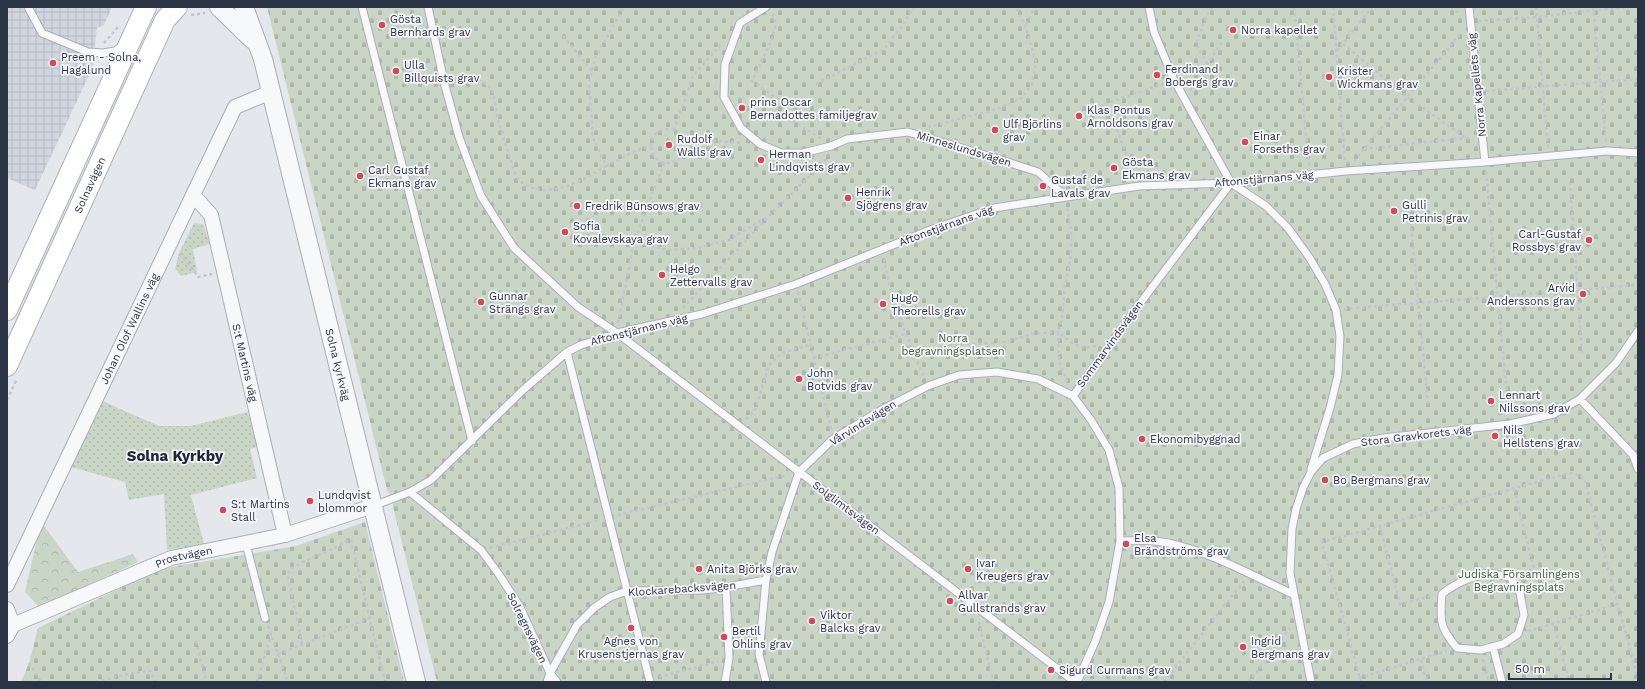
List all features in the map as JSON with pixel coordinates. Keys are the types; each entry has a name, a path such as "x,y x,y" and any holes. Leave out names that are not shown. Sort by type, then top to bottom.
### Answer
{"main road":[{"name":"Solnavägen","path":"7,310 146,7"},
{"name":"Solnavägen","path":"7,366 165,20 177,7"}],"street":[{"path":"219,7 260,47"},
{"name":"Solna kyrkväg","path":"244,7 260,47 416,682"},
{"name":"Johan Olof Wallins väg","path":"7,585 194,196 235,107 271,92"},
{"name":"S:t Martins väg","path":"194,196 211,215 285,535"},
{"name":"Prostvägen","path":"10,630 170,558 285,535 373,506"},
{"path":"7,609 10,630"}],"lane":[{"path":"28,7 42,33 88,52 103,53 115,51 134,35"},
{"path":"362,7 472,441"},
{"name":"Solglimtsvägen","path":"428,7 444,82 459,137 481,196 514,248 578,307 617,333 1076,682"},
{"path":"740,23 766,7"},
{"path":"1149,7 1154,32 1174,80 1231,183 1266,206 1288,228 1309,257 1325,284 1336,310 1340,336 1338,375 1311,472"},
{"name":"Norra Kapellets väg","path":"1469,7 1485,162"},
{"name":"Minneslundsvägen","path":"740,23 725,64 724,97 741,128 760,144 781,153 803,153 831,146 847,139 908,132 1038,172 1065,196"},
{"name":"Aftonstjärnans väg","path":"373,506 410,492 431,480 523,390 567,352 581,345 617,333 702,314 796,284 882,249 994,208 1065,196 1139,186 1231,183 1310,174 1485,162 1607,151 1638,152"},
{"name":"Sommarvindsvägen","path":"1076,682 1095,642 1109,602 1120,541 1119,488 1109,450 1091,420 1072,396 1231,183"},
{"name":"Stora Gravkorets väg","path":"1311,682 1290,573 1292,529 1296,509 1303,488 1311,472 1323,458 1353,444 1383,438 1510,424 1554,414 1580,399 1616,363 1638,331"},
{"path":"567,352 649,681"},
{"name":"Vårvindsvägen","path":"766,682 759,654 766,580 772,552 799,472 833,439 883,409 928,386 959,375 997,372 1038,379 1072,396"},
{"path":"1580,399 1633,455 1638,469"},
{"name":"Solregnsvägen","path":"410,492 481,550 520,607 550,673 557,682"},
{"path":"1120,541 1154,541 1186,548 1293,594"},
{"path":"246,544 265,618"},
{"path":"1489,573 1510,577 1520,593 1524,615 1518,634 1503,644 1481,650 1457,648 1447,636 1440,619 1442,594 1453,585 1470,577 1489,573"},
{"name":"Klockarebacksvägen","path":"547,682 550,673 577,625 594,608 610,597 627,591 703,590 766,580"},
{"path":"725,682 729,658 726,587"},
{"path":"1492,647 1502,682"}],"path":[{"path":"606,166 593,138 590,89 596,56 624,7"},
{"path":"816,84 884,49 903,26 913,7"},
{"path":"908,132 997,109 1022,98 1032,84 1036,62 1026,25 1016,7"},
{"path":"1026,25 1035,7"},
{"path":"1207,64 1196,43 1207,15 1213,7"},
{"path":"1294,7 1310,174"},
{"path":"1333,7 1346,171"},
{"path":"1337,51 1372,7"},
{"path":"1536,7 1548,157"},
{"path":"1593,7 1607,151"},
{"path":"772,12 776,24 772,39 752,81 795,111"},
{"path":"674,130 693,76 740,23"},
{"path":"562,36 592,72"},
{"path":"1184,99 1221,43"},
{"path":"1343,44 1408,97 1466,138"},
{"path":"444,82 467,79 479,81 491,89 509,154 518,179 533,188 548,190 584,180 606,166 637,150 650,146"},
{"path":"1478,91 1638,79"},
{"path":"1139,186 1116,127 1101,105 1174,80"},
{"path":"777,99 776,107 780,116 791,120 819,136 831,146"},
{"path":"663,129 674,130 681,135 683,139 684,150 679,159 674,162 664,163 654,156 650,146 654,135 663,129"},
{"path":"1364,149 1466,138 1483,140"},
{"path":"683,139 760,144"},
{"path":"672,320 771,214 847,139"},
{"path":"1485,162 1510,424"},
{"path":"617,333 634,242 664,163"},
{"path":"1570,182 1582,355"},
{"path":"1065,196 1072,229 1071,256 1065,285 1062,318 1058,332 1059,361 1072,396"},
{"path":"1409,204 1428,406"},
{"path":"634,242 668,250 698,248 729,240 771,214"},
{"path":"882,249 888,285 905,334 928,386"},
{"path":"168,250 184,256 198,277 224,270"},
{"path":"796,284 833,439"},
{"path":"1336,310 1638,285"},
{"path":"915,357 935,348 952,345 1004,342 1032,334 1058,332 1075,346 1084,348 1110,345"},
{"path":"814,358 905,334"},
{"path":"739,426 755,410 769,365 782,353 811,344"},
{"path":"481,550 799,472"},
{"path":"1361,682 1322,542 1380,527 1568,473 1580,475 1585,482 1638,680"},
{"path":"1510,577 1534,569 1514,489"},
{"path":"1380,527 1400,604 1442,594"},
{"path":"302,644 288,575 290,569 351,540 385,682"},
{"path":"1164,682 1249,574"},
{"path":"1518,634 1618,604"},
{"path":"975,606 993,682"},
{"path":"278,654 370,618"},
{"path":"1249,682 1298,618"},
{"path":"1553,624 1570,682"},
{"path":"257,682 271,633 288,682"},
{"path":"196,641 206,682"},
{"path":"1359,678 1457,648"},
{"path":"1481,650 1489,682"},
{"path":"649,681 729,658"},
{"path":"1421,660 1427,682"},
{"path":"28,663 41,682"},
{"path":"96,682 137,672 151,671 155,682"}],"shaded area":[{"path":"7,7 112,7 104,25 97,28 92,69 35,190 7,178"}],"green space":[{"name":"Norra begravningsplatsen","path":"267,7 1638,7 1638,682 437,682 393,507 393,499 387,490"},
{"path":"194,223 203,224 210,244 193,249 197,272 181,276 175,269 179,253"},
{"path":"102,401 159,426 191,426 248,412 257,447 250,449 257,478 191,495 204,544 167,550 164,494 129,500 125,482 71,467"},
{"path":"41,522 78,572 133,554 138,562 39,607 25,592"},
{"path":"365,522 404,682 21,682 29,663 38,628 139,579 165,568 296,546"}],"place":[{"name":"Gösta Bernhards grav","path":"382,25"},
{"name":"Norra kapellet","path":"1233,30"},
{"name":"Preem - Solna, Hagalund","path":"53,63"},
{"name":"Ulla Billquists grav","path":"396,71"},
{"name":"Ferdinand Bobergs grav","path":"1157,75"},
{"name":"Krister Wickmans grav","path":"1329,77"},
{"name":"prins Oscar Bernadottes familjegrav","path":"742,108"},
{"name":"Klas Pontus Arnoldsons grav","path":"1079,116"},
{"name":"Ulf Björlins grav","path":"995,130"},
{"name":"Einar Forseths grav","path":"1245,142"},
{"name":"Rudolf Walls grav","path":"669,145"},
{"name":"Herman Lindqvists grav","path":"761,160"},
{"name":"Gösta Ekmans grav","path":"1114,168"},
{"name":"Carl Gustaf Ekmans grav","path":"360,176"},
{"name":"Gustaf de Lavals grav","path":"1043,186"},
{"name":"Henrik Sjögrens grav","path":"848,198"},
{"name":"Fredrik Bünsows grav","path":"577,206"},
{"name":"Gulli Petrinis grav","path":"1394,211"},
{"name":"Sofia Kovalevskaya grav","path":"565,232"},
{"name":"Carl-Gustaf Rossbys grav","path":"1589,240"},
{"name":"Helgo Zettervalls grav","path":"662,275"},
{"name":"Arvid Anderssons grav","path":"1583,294"},
{"name":"Gunnar Strängs grav","path":"481,302"},
{"name":"Hugo Theorells grav","path":"883,304"},
{"name":"John Botvids grav","path":"799,379"},
{"name":"Lennart Nilssons grav","path":"1491,401"},
{"name":"Nils Hellstens grav","path":"1495,436"},
{"name":"Ekonomibyggnad","path":"1142,439"},
{"name":"Bo Bergmans grav","path":"1325,480"},
{"name":"Lundqvist blommor","path":"310,501"},
{"name":"S:t Martins Stall","path":"223,510"},
{"name":"Elsa Brändströms grav","path":"1126,544"},
{"name":"Anita Björks grav","path":"699,569"},
{"name":"Ivar Kreugers grav","path":"968,569"},
{"name":"Allvar Gullstrands grav","path":"950,601"},
{"name":"Viktor Balcks grav","path":"812,621"},
{"name":"Agnes von Krusenstjernas grav","path":"631,628"},
{"name":"Bertil Ohlins grav","path":"724,637"},
{"name":"Ingrid Bergmans grav","path":"1243,647"},
{"name":"Sigurd Curmans grav","path":"1051,670"}],"district":[{"name":"Solna Kyrkby","path":"175,456"}],"park label":[{"name":"Judiska Församlingens Begravningsplats","path":"1519,580"}]}
